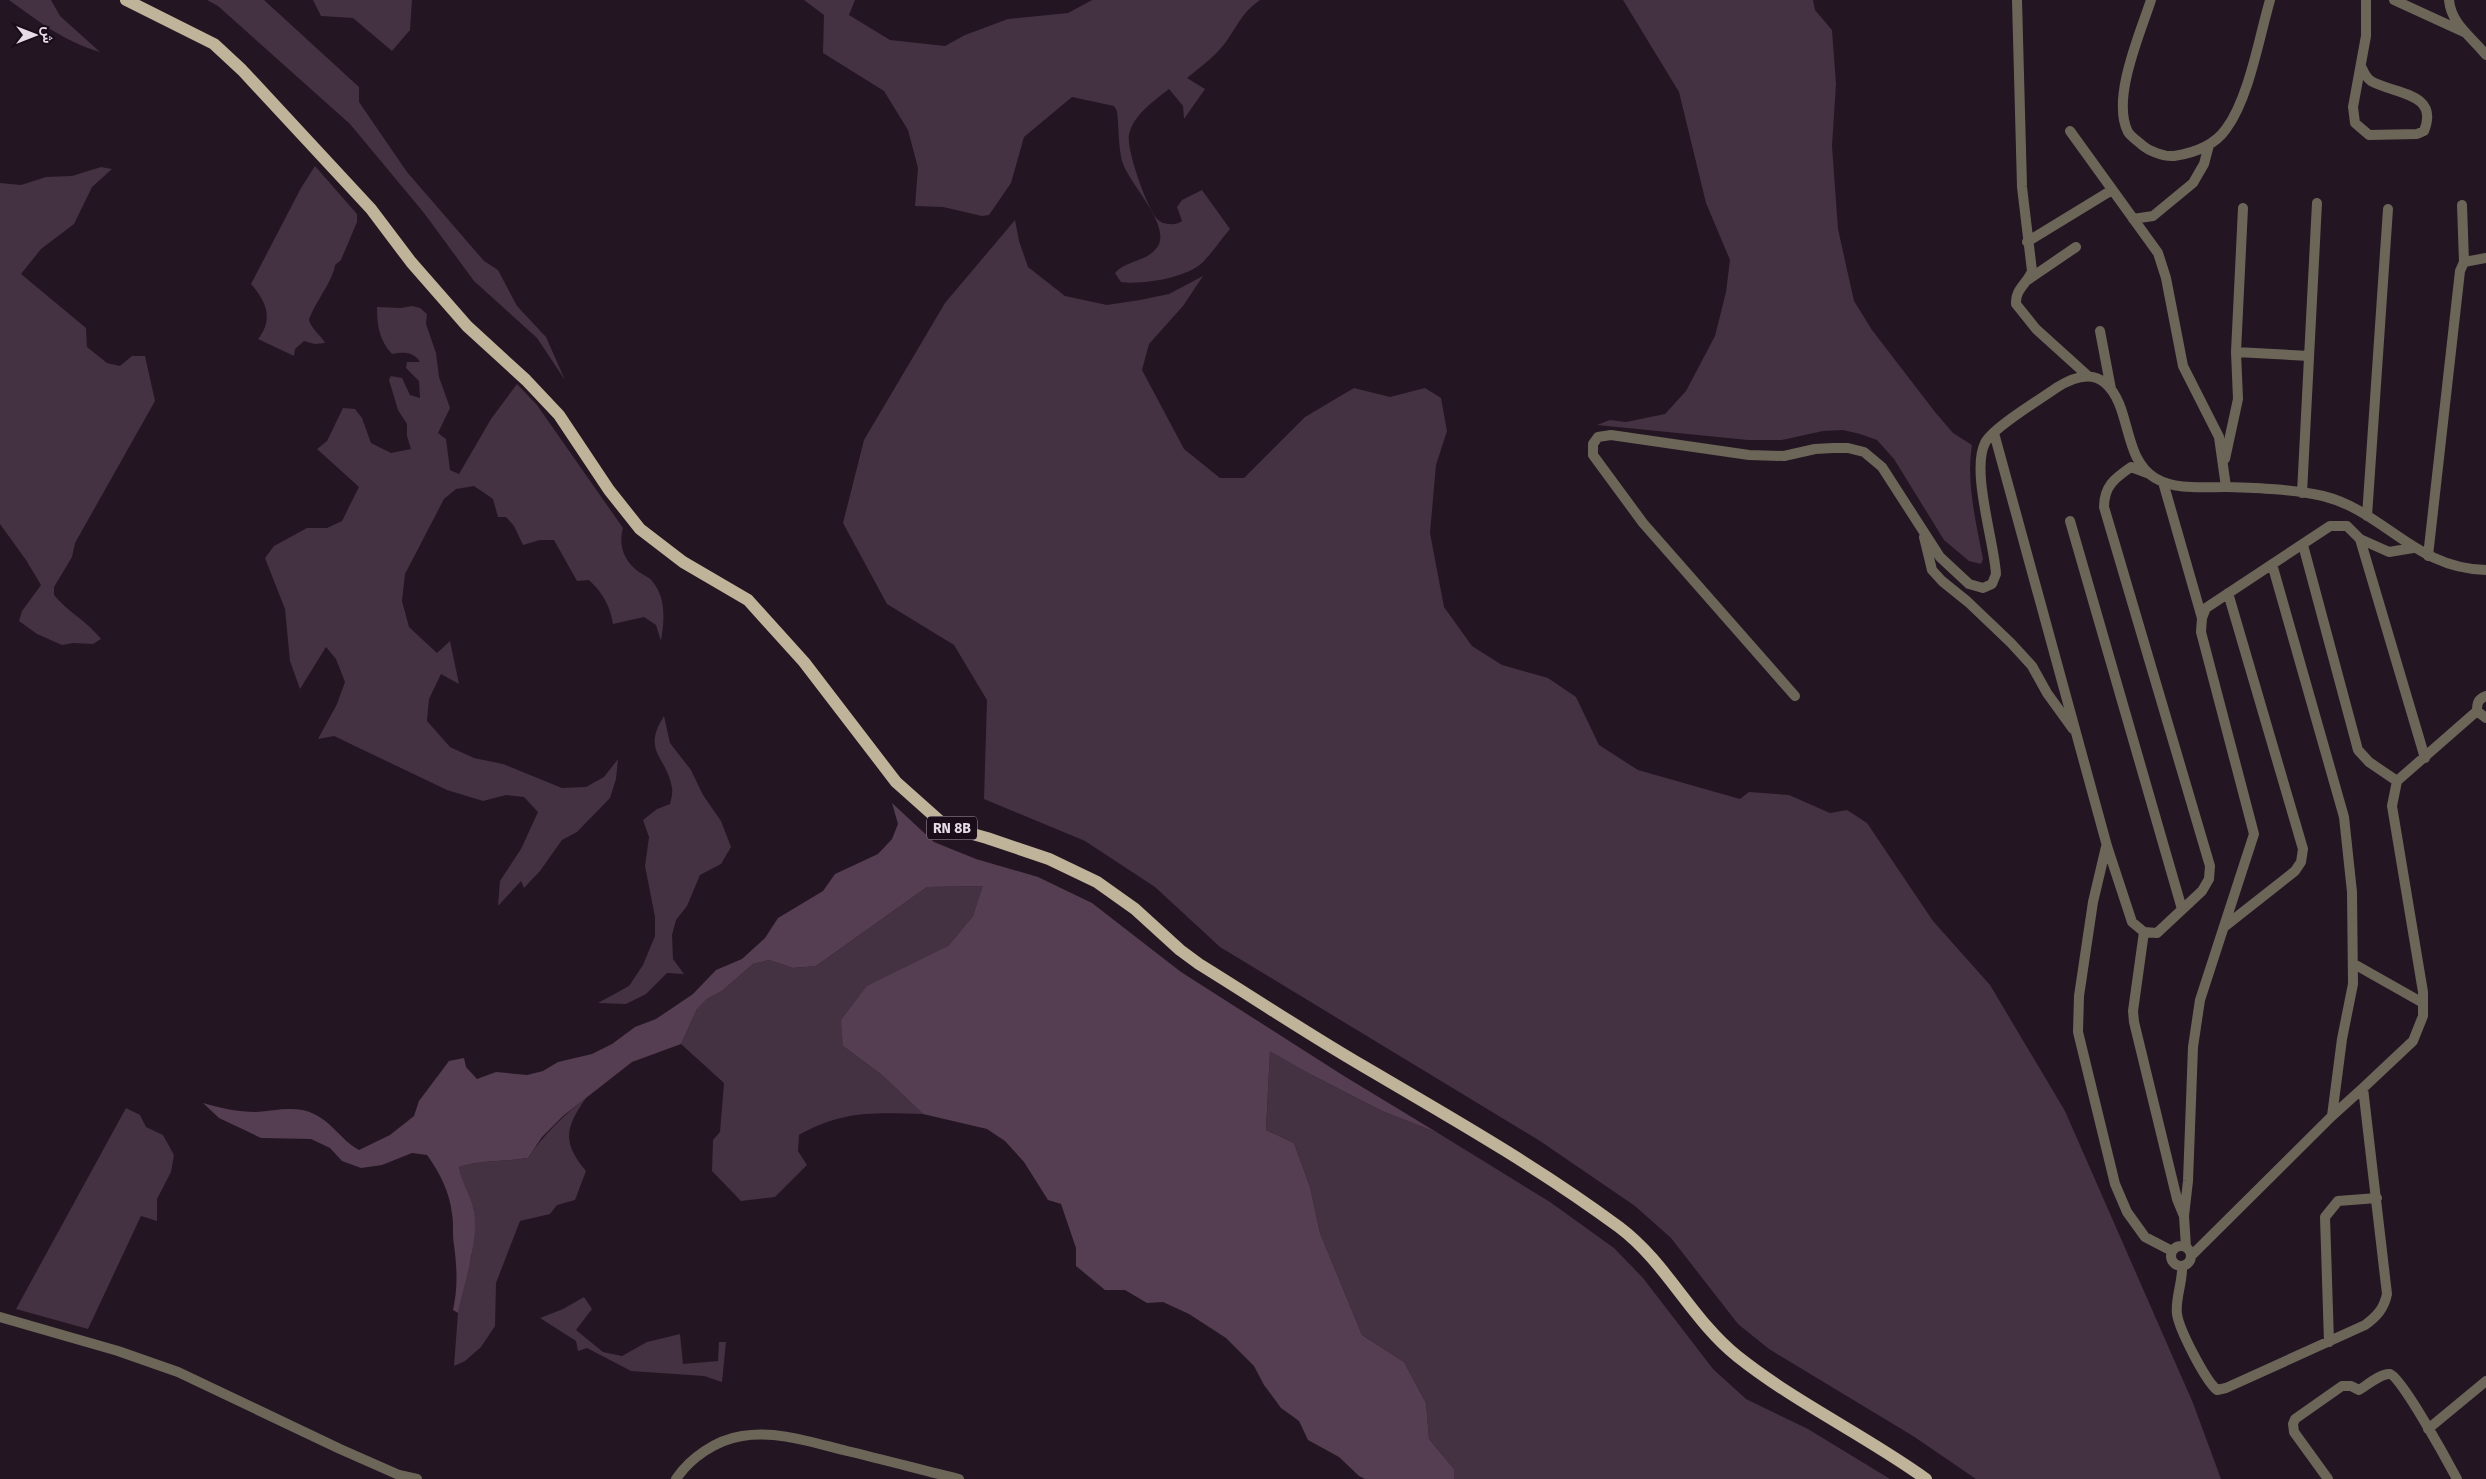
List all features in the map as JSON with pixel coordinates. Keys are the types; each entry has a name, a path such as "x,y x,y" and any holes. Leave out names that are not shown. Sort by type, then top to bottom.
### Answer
{"main road":[{"name":"RN 8B","path":"126,0 214,44 242,70 371,209 412,262 467,326 526,380 559,415 609,490 640,529 683,562 748,600 804,662 896,782 932,814 955,830 987,838 1049,859 1097,882 1135,909 1180,950 1199,964 1361,1065 1493,1142 1619,1227 1644,1248 1712,1331 1736,1355 1789,1392 1898,1459 1926,1479"}],"street":[{"path":"2017,0 2018,112 2028,242 2032,270 2029,279"},
{"path":"2150,0 2124,90 2123,117 2129,134 2147,149 2170,156 2192,154 2209,145 2226,130 2240,106 2270,0"},
{"path":"2362,68 2369,80 2415,96 2425,107 2427,124 2424,131 2418,134 2368,135 2355,123 2353,107 2362,68 2366,36 2366,0"},
{"path":"2394,0 2466,33"},
{"path":"2449,0 2452,15 2486,55"},
{"path":"2070,131 2158,253 2166,278 2183,366 2219,437 2226,487"},
{"path":"2133,218 2153,216 2193,183 2204,164 2209,145"},
{"path":"2028,242 2112,190"},
{"path":"2302,492 2316,203"},
{"path":"2428,556 2460,271 2464,262 2462,205"},
{"path":"2224,462 2238,399 2236,352 2243,208"},
{"path":"2367,516 2388,209"},
{"path":"2076,247 2029,279 2018,290 2016,304 2036,329 2088,376 2101,380 2111,389"},
{"path":"2464,262 2486,258"},
{"path":"2100,331 2111,389 2136,454 2148,473"},
{"path":"2236,352 2309,356"},
{"path":"1796,696 1642,524 1593,455 1594,440 1602,435 1611,434 1748,455 1784,456 1815,449 1840,448 1856,450 1873,458 1882,467 1923,534 1940,557 1969,584 1979,588 1992,584 1996,574 1980,461 1985,443 1994,433 2065,383 2088,376"},
{"path":"1994,433 2107,846 2132,922 2144,932 2157,933 2202,891 2209,879 2210,866 2104,507 2106,488 2131,467 2175,486 2302,492 2324,496 2367,516 2413,548 2441,562 2486,570"},
{"path":"2163,482 2202,618"},
{"path":"2070,521 2182,909"},
{"path":"2184,1216 2188,1181 2193,1047 2200,1000 2254,834 2201,632 2202,618 2206,608 2330,526 2347,526 2360,539 2389,552 2413,548"},
{"path":"1923,534 1932,570 1997,629 2027,661 2077,734"},
{"path":"2360,539 2424,758"},
{"path":"2303,545 2358,750 2369,762 2397,781"},
{"path":"2272,564 2344,818 2352,892 2354,964 2350,1005 2342,1039 2332,1116"},
{"path":"2224,928 2295,871 2301,862 2303,849 2228,594"},
{"path":"2189,1251 2413,1040 2424,1016 2392,806 2397,781 2476,711 2476,704 2480,698 2486,696"},
{"path":"2476,711 2486,718"},
{"path":"2107,846 2092,912 2079,996 2078,1032 2115,1184 2127,1212 2145,1237 2172,1251"},
{"path":"2144,932 2133,1011 2134,1022 2177,1199 2184,1216 2189,1251 2187,1265 2182,1266 2172,1262 2172,1251"},
{"path":"2354,964 2423,1003"},
{"path":"2182,1266 2177,1305 2180,1324 2207,1379 2217,1390 2233,1385 2365,1326 2380,1312 2387,1294 2363,1088"},
{"path":"2329,1342 2325,1217 2338,1202 2377,1198"},
{"path":"2172,1251 2181,1246 2189,1251"},
{"path":"0,1317 71,1336 178,1372 340,1450 399,1475 416,1479"},
{"path":"2328,1479 2294,1432 2293,1424 2295,1419 2342,1386 2351,1386 2359,1390 2390,1374 2395,1377 2457,1479"},
{"path":"2428,1429 2486,1381"},
{"path":"676,1479 694,1458 714,1446 741,1436 764,1434 799,1439 959,1479"}],"shaded area":[{"path":"9,0 51,0 60,16 100,52 63,37"},
{"path":"207,0 264,0 359,87 359,102 407,172 484,261 498,270 517,306 546,337 565,380 537,338 474,281 424,213 350,124 218,6"},
{"path":"313,0 412,0 410,30 392,51 353,18 321,16"},
{"path":"804,0 855,0 849,15 890,40 945,46 965,35 1008,19 1068,13 1092,0 1260,0 1245,14 1219,50 1187,78 1205,89 1184,119 1183,106 1169,89 1139,115 1129,135 1131,152 1138,178 1157,219 1162,223 1169,224 1176,224 1182,221 1177,207 1182,200 1202,190 1230,229 1196,268 1164,279 1130,283 1121,282 1115,273 1124,266 1151,254 1160,241 1160,231 1156,219 1126,171 1122,161 1117,111 1114,106 1072,97 1024,137 1011,183 989,215 982,216 943,207 915,206 918,168 908,130 884,91 823,53 824,15"},
{"path":"1623,0 1813,0 1815,10 1832,30 1836,84 1832,146 1838,229 1854,301 1872,330 1935,412 1953,433 1972,445 1970,459 1971,488 1983,559 1981,564 1969,561 1944,540 1894,459 1877,440 1843,430 1823,431 1782,440 1748,440 1597,425 1610,420 1626,422 1665,414 1686,391 1715,336 1726,292 1730,260 1706,203 1679,92"},
{"path":"315,166 357,214 357,222 341,260 335,265 331,278 309,320 312,327 325,343 315,344 304,341 295,349 294,356 258,339 263,332 267,317 261,297 251,284 301,188"},
{"path":"101,167 112,169 92,187 74,224 41,249 21,274 86,328 87,347 107,363 120,366 132,356 145,356 155,401 75,543 72,557 54,587 54,595 101,639 93,644 73,643 62,645 37,634 19,621 22,611 41,585 0,524 0,183 21,185 46,177 72,176"},
{"path":"1015,220 1019,241 1028,267 1065,296 1107,305 1169,294 1203,276 1183,306 1149,344 1142,370 1184,449 1220,478 1244,478 1305,417 1354,388 1390,397 1425,388 1441,398 1447,431 1436,465 1430,533 1444,607 1472,646 1502,665 1548,678 1576,697 1599,745 1638,770 1740,799 1749,792 1789,795 1830,813 1847,810 1867,823 1933,921 1990,985 2065,1111 2193,1403 2221,1479 1976,1479 1913,1436 1769,1349 1738,1324 1671,1238 1635,1206 1540,1141 1220,947 1155,887 1085,841 984,799 987,700 954,645 887,604 843,523 864,440 945,303"},
{"path":"412,306 420,308 427,314 426,324 436,353 439,377 450,408 438,433 446,439 450,470 459,474 491,419 517,384 537,405 623,528 621,540 626,558 634,568 652,581 657,588 662,602 661,641 656,625 644,617 613,624 610,611 602,595 589,580 577,581 554,540 540,540 523,545 514,526 506,517 498,517 493,499 474,486 456,489 444,499 405,574 402,601 409,627 437,653 450,641 459,684 441,674 429,699 427,721 450,747 474,758 503,764 562,788 586,787 604,777 618,759 616,779 610,798 577,832 562,840 540,871 524,888 521,881 498,906 500,881 521,849 538,812 524,797 506,795 483,801 447,790 334,736 318,739 337,704 345,682 336,659 326,647 300,689 290,661 285,609 265,558 274,546 307,528 327,528 342,521 359,487 317,449 327,441 343,408 355,409 362,418 371,443 391,453 411,449 407,436 407,424 398,410 389,380 391,376 402,378 410,395 420,398 419,381 406,368 407,362 420,362 411,354 392,354 388,349 380,332 377,307 401,308"},
{"path":"664,716 670,743 691,770 703,795 721,821 731,847 721,864 700,875 687,906 676,920 672,935 673,959 684,974 667,973 646,994 626,1004 598,1003 629,986 643,965 655,936 655,917 645,866 649,837 643,820 657,809 670,804 672,790 669,777 655,746 658,728"},
{"path":"892,803 934,842 976,859 1038,877 1092,903 1181,972 1344,1076 1438,1133 1382,1111 1270,1051 1266,1130 1294,1143 1310,1187 1320,1233 1362,1335 1404,1362 1426,1403 1429,1439 1454,1469 1454,1479 1365,1479 1359,1476 1339,1457 1308,1440 1299,1421 1281,1408 1264,1385 1254,1366 1226,1338 1189,1314 1163,1302 1147,1303 1125,1290 1105,1290 1076,1266 1076,1248 1061,1204 1048,1200 1024,1162 1005,1141 987,1129 923,1114 882,1075 843,1046 841,1020 867,986 948,946 973,916 983,886 927,887 816,966 793,968 769,960 753,964 722,991 707,999 697,1009 681,1044 632,1062 563,1116 542,1137 528,1158 476,1163 459,1167 473,1205 475,1223 473,1249 458,1313 453,1310 456,1293 456,1262 451,1206 444,1183 427,1155 412,1153 382,1165 361,1168 342,1161 330,1148 311,1139 261,1138 219,1118 203,1103 222,1108 256,1112 293,1109 307,1111 327,1122 359,1150 390,1135 414,1116 419,1101 449,1061 464,1058 466,1067 477,1079 496,1072 527,1075 543,1071 558,1062 592,1054 612,1044 635,1027 656,1019 693,994 716,970 742,959 765,938 778,918 823,891 835,874 878,854 892,839 898,824"},
{"path":"984,886 973,916 948,946 916,964 843,1046 882,1075 923,1114 889,1113 859,1115 830,1121 815,1127 799,1135 798,1151 807,1165 775,1197 741,1201 712,1171 713,1140 720,1132 724,1083 681,1044 697,1009 707,999 722,991 753,964 769,960 793,968 816,966 927,887"},
{"path":"1270,1050 1308,1073 1382,1111 1438,1133 1550,1202 1614,1248 1643,1278 1713,1369 1746,1399 1808,1429 1890,1479 1454,1479 1454,1469 1429,1439 1426,1403 1404,1362 1362,1335 1320,1233 1310,1187 1294,1143 1266,1130"},
{"path":"586,1098 574,1118 569,1135 573,1152 586,1171 575,1200 557,1205 550,1214 520,1221 496,1283 495,1326 481,1347 465,1361 454,1366 458,1313 466,1273 471,1259 474,1236 474,1210 463,1185 459,1167 476,1163 528,1158 554,1126"},
{"path":"126,1108 140,1115 146,1127 163,1135 174,1155 171,1172 157,1199 157,1221 141,1216 88,1329 16,1309"},
{"path":"584,1297 592,1309 576,1330 603,1352 622,1356 647,1342 680,1334 683,1364 718,1361 719,1342 726,1342 722,1382 704,1376 631,1371 587,1348 578,1351 576,1341 540,1318 563,1309"}]}
